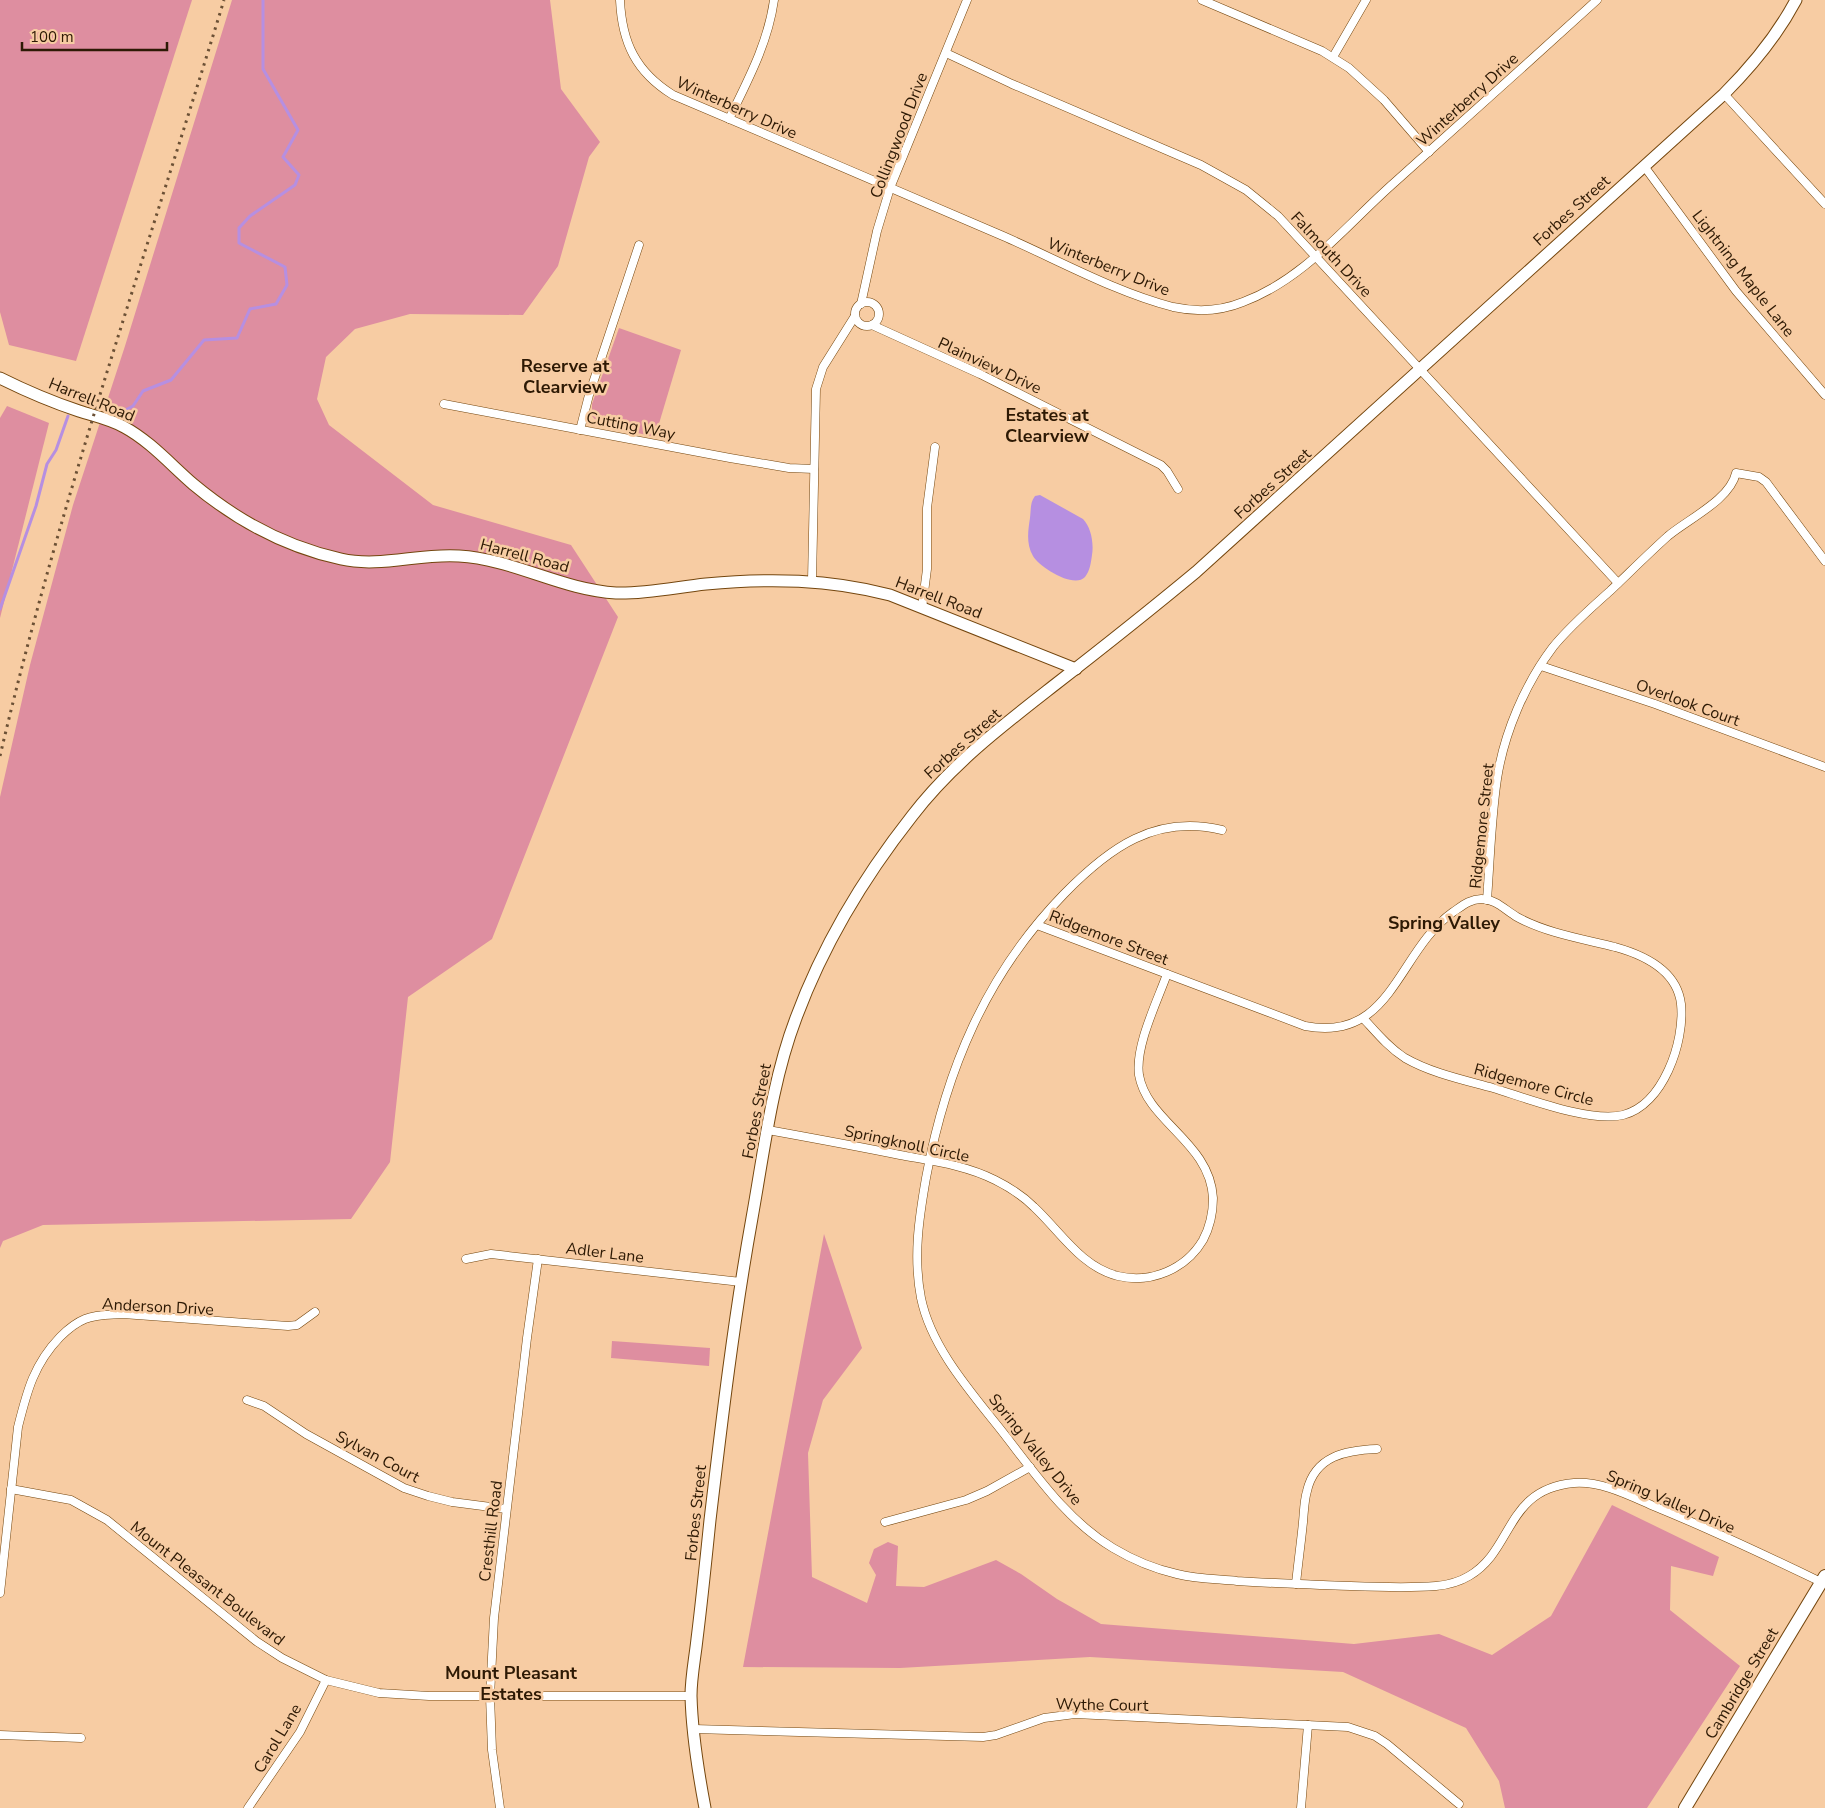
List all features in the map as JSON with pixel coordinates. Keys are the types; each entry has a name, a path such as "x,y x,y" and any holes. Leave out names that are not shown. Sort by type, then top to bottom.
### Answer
{"main road":[{"name":"Cambridge Street","path":"1685,1808 1823,1579"}],"street":[{"name":"Winterberry Drive","path":"620,0 621,17 626,40 632,54 651,79 673,95 1002,236 1127,292 1176,307 1209,310 1242,303 1280,284 1298,272 1378,197 1597,0"},
{"path":"729,119 761,52 768,31 774,0"},
{"name":"Collingwood Drive","path":"861,304 877,230 890,188 967,0"},
{"path":"1202,0 1333,57 1362,78 1384,100 1429,152"},
{"path":"1333,57 1366,0"},
{"name":"Forbes Street","path":"705,1808 691,1696 725,1386 740,1282 768,1130 788,1042 810,981 846,914 886,851 933,790 960,763 1000,728 1196,572 1724,94 1771,41 1796,0"},
{"name":"Falmouth Drive","path":"946,53 986,73 1224,176 1273,211 1618,583"},
{"path":"1724,94 1825,204"},
{"name":"Lightning Maple Lane","path":"1644,166 1736,291 1825,395"},
{"path":"580,430 589,395 639,245"},
{"name":"Collingwood Drive","path":"866,284 872,304"},
{"path":"812,581 815,408 818,380 830,354 861,304 872,304 878,309 879,317 887,332"},
{"path":"855,316 856,320 862,325"},
{"path":"843,335 862,325 872,325 877,322 879,317"},
{"name":"Plainview Drive","path":"872,325 1004,385 1161,465 1178,489"},
{"name":"Harrell Road","path":"0,378 22,389 124,427 148,443 197,487 234,515 254,527 296,545 343,560 380,561 441,555 462,556 505,564 581,588 618,593 740,581 812,581 862,588 922,608 1076,669"},
{"name":"Cutting Way","path":"444,404 772,466 814,469"},
{"path":"922,608 927,570 927,508 935,447"},
{"name":"Ridgemore Street","path":"1037,925 1305,1026 1326,1028 1348,1025 1363,1018 1375,1009 1386,996 1420,944 1434,929 1465,904 1473,900 1487,900 1492,823 1497,778 1501,761 1517,712 1540,666 1569,629 1669,536 1714,503 1734,482 1736,473 1759,477 1766,482 1825,561"},
{"name":"Overlook Court","path":"1540,666 1656,704 1825,767"},
{"name":"Spring Valley Drive","path":"1222,830 1183,825 1150,831 1114,850 1087,871 1056,902 1001,973 972,1026 949,1086 930,1160 920,1213 917,1249 918,1282 926,1318 942,1350 979,1402 1030,1467 1059,1503 1099,1539 1134,1559 1170,1572 1200,1578 1296,1584 1436,1586 1462,1580 1473,1574 1493,1555 1514,1518 1526,1503 1552,1488 1579,1482 1607,1487 1823,1579"},
{"name":"Ridgemore Circle","path":"1363,1018 1393,1050 1419,1065 1560,1108 1609,1117 1631,1113 1648,1102 1656,1094 1669,1068 1680,1030 1681,1003 1672,981 1654,962 1642,956 1538,926 1514,916 1495,902 1487,900"},
{"name":"Springknoll Circle","path":"768,1130 960,1166 980,1173 1012,1190 1034,1207 1077,1253 1105,1271 1123,1277 1144,1278 1160,1275 1183,1263 1195,1252 1207,1232 1213,1205 1209,1177 1194,1150 1148,1097 1140,1077 1138,1065 1142,1041 1167,974"},
{"name":"Adler Lane","path":"466,1259 491,1254 740,1282"},
{"name":"Cresthill Road","path":"500,1808 492,1750 490,1696 494,1618 538,1258"},
{"name":"Anderson Drive","path":"0,1593 18,1427 31,1380 46,1352 73,1325 94,1316 124,1314 288,1326 297,1325 315,1312"},
{"name":"Sylvan Court","path":"247,1400 264,1406 306,1434 404,1488 452,1502 506,1509"},
{"path":"1296,1584 1306,1491 1316,1471 1335,1455 1360,1449 1377,1449"},
{"path":"885,1522 966,1500 987,1491 1030,1467"},
{"name":"Mount Pleasant Boulevard","path":"11,1489 71,1500 90,1509 107,1520 256,1641 282,1658 326,1680 353,1688 395,1694 429,1696 691,1696"},
{"name":"Carol Lane","path":"248,1808 295,1739 326,1680"},
{"name":"Wythe Court","path":"694,1729 983,1737 996,1735 1044,1718 1075,1714 1348,1728 1375,1736 1387,1744 1459,1804"},
{"path":"1301,1808 1308,1725"},
{"path":"0,1734 81,1738"}],"shaded area":[{"path":"0,0 192,0 76,361 9,345 0,312"},
{"path":"232,0 550,0 561,89 600,142 589,157 558,266 523,315 410,314 355,329 326,357 317,399 329,425 433,505 571,545 618,617 492,939 408,997 390,1162 351,1219 43,1225 3,1241 0,1248 0,797 30,665 73,505 125,346"},
{"path":"619,328 681,350 655,437 599,424 592,416 592,404"},
{"path":"7,406 49,423 0,618 0,418"},
{"path":"1040,495 1083,519 1088,526 1093,550 1087,575 1080,580 1065,579 1049,571 1033,556 1029,547 1028,537 1031,506 1035,496"},
{"path":"824,1234 862,1348 823,1400 808,1453 812,1577 867,1603 876,1575 869,1563 874,1549 888,1542 898,1546 896,1586 924,1587 996,1560 1021,1574 1057,1599 1101,1624 1354,1644 1439,1634 1492,1655 1551,1616 1612,1505 1719,1557 1713,1576 1671,1566 1670,1610 1740,1666 1647,1808 1505,1808 1499,1781 1466,1728 1343,1672 1090,1657 900,1668 743,1667"},
{"path":"612,1341 710,1348 709,1366 611,1358"}],"waterway":[{"path":"118,414 133,406 143,391 171,380 204,340 237,338 250,309 276,304 287,285 285,267 239,243 239,228 250,216 295,185 299,175 283,157 298,130 263,69 263,0"},
{"path":"0,609 36,506 47,464 56,450 68,416"}],"railway":[{"path":"0,756 49,565 224,0"}],"district":[{"name":"Reserve at Clearview","path":"565,376"},
{"name":"Estates at Clearview","path":"1047,425"},
{"name":"Spring Valley","path":"1444,923"},
{"name":"Mount Pleasant Estates","path":"511,1684"}]}
